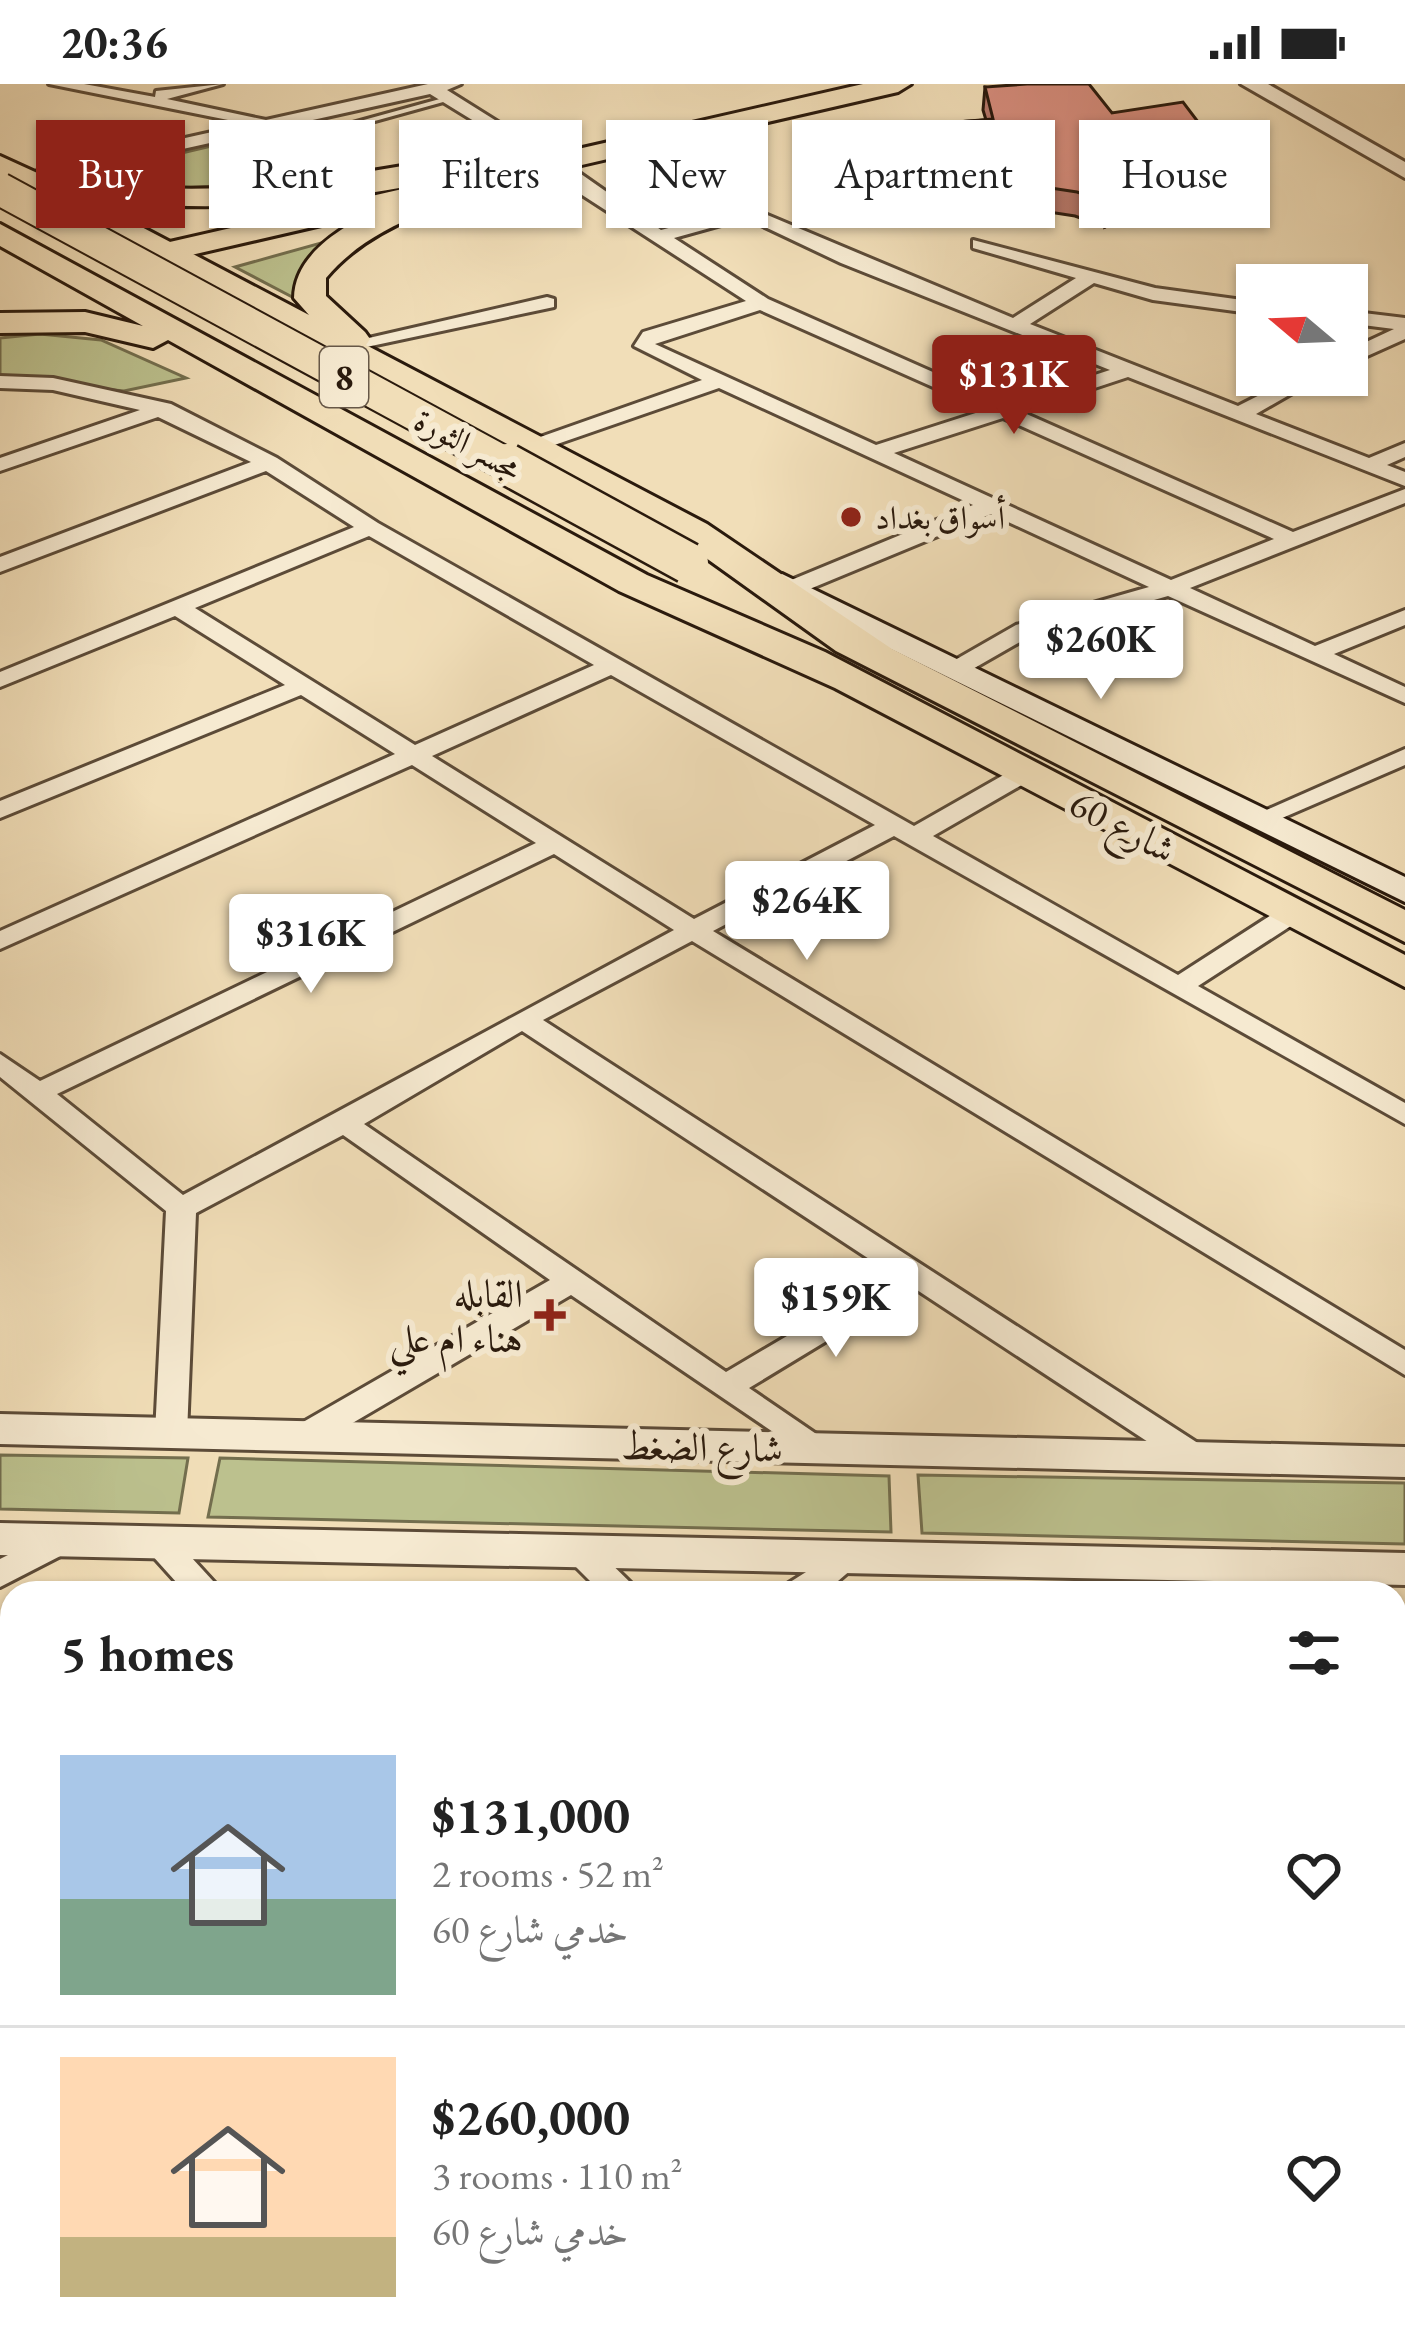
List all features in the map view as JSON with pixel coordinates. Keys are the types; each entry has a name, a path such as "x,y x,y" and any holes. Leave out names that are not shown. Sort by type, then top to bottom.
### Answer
{"highway":[{"path":"14,173 109,191 238,196 399,173"},
{"path":"0,207 30,194 33,186 14,173"},
{"path":"14,173 533,446 779,582 860,667"},
{"name":"مجسر الثورة","path":"14,173 676,568"},
{"name":"مجسر الثورة","path":"0,207 860,667"},
{"path":"390,370 310,298 310,278 340,242 399,213"},
{"path":"0,233 71,276 212,346 297,402"},
{"path":"10,275 37,255 127,234"},
{"path":"10,275 71,276 161,253"},
{"path":"212,346 208,332 225,320 256,313 290,319"},
{"path":"0,323 55,320 147,335 297,402 633,583 860,667"},
{"name":"شارع 60","path":"860,667 1023,774 1405,974"},
{"name":"شارع 60","path":"860,667 1405,928"}],"main road":[{"path":"703,120 835,84"},
{"path":"719,120 898,84"},
{"path":"127,234 399,179"},
{"path":"161,253 399,195"},
{"path":"779,582 1405,890"}],"street":[{"path":"57,84 254,120"},
{"path":"144,99 215,84"},
{"path":"1264,86 1405,171"},
{"path":"284,120 432,88 451,92 492,120"},
{"path":"14,173 209,135"},
{"path":"582,188 761,303 1292,539"},
{"path":"658,237 748,212 848,259 1020,322 1405,479"},
{"path":"980,244 1173,298 1236,306"},
{"path":"1020,322 1092,276"},
{"path":"357,343 547,303"},
{"path":"761,303 645,340 644,346 1405,696"},
{"path":"1368,321 1405,327"},
{"path":"1368,347 1405,327"},
{"path":"876,452 1134,369"},
{"path":"533,446 719,381"},
{"path":"0,382 120,392 164,408 270,462 370,528 1405,1115"},
{"path":"1243,412 1274,396"},
{"path":"0,465 164,408"},
{"path":"1371,465 1405,449"},
{"path":"0,566 270,462"},
{"path":"956,669 1024,630 1173,587 1405,495"},
{"path":"779,582 993,505"},
{"path":"0,680 370,528"},
{"path":"180,609 696,932 1405,1364"},
{"path":"1318,653 1405,617"},
{"path":"0,940 417,757 611,666"},
{"path":"0,810 302,687"},
{"path":"1259,819 1405,756"},
{"path":"181,1208 344,1123 523,1019 1023,774"},
{"path":"37,1093 558,842"},
{"path":"1180,986 1292,914"},
{"path":"523,1019 1195,1457"},
{"path":"0,1064 181,1208"},
{"path":"344,1123 817,1450"},
{"path":"171,1434 181,1208"},
{"path":"726,1387 912,1276"},
{"path":"303,1437 573,1280"},
{"name":"شارع الضغط","path":"0,1429 1405,1462"},
{"path":"0,1539 849,1557 1268,1580 1405,1569"},
{"path":"0,1574 60,1541"},
{"path":"158,1543 195,1581"},
{"path":"578,1552 611,1581"},
{"path":"816,1581 849,1557"}],"lane":[{"path":"362,120 451,92"}],"green space":[{"path":"209,147 209,186 185,187 185,152"},
{"path":"328,241 298,300 235,267"},
{"path":"40,334 101,340 186,378 124,391 0,379 0,338"},
{"path":"0,1455 188,1458 179,1513 0,1509"},
{"path":"220,1458 889,1476 891,1532 208,1517"},
{"path":"918,1475 1405,1483 1405,1544 922,1533"}],"building":[{"path":"1089,84 1112,113 1183,102 1197,120 1079,120 1079,193 1055,189 1055,120 981,120 993,119 985,87"}],"place":[{"name":"أسواق بغداد","path":"851,517"},
{"name":"القابله هناء ام علي","path":"550,1315"}]}
